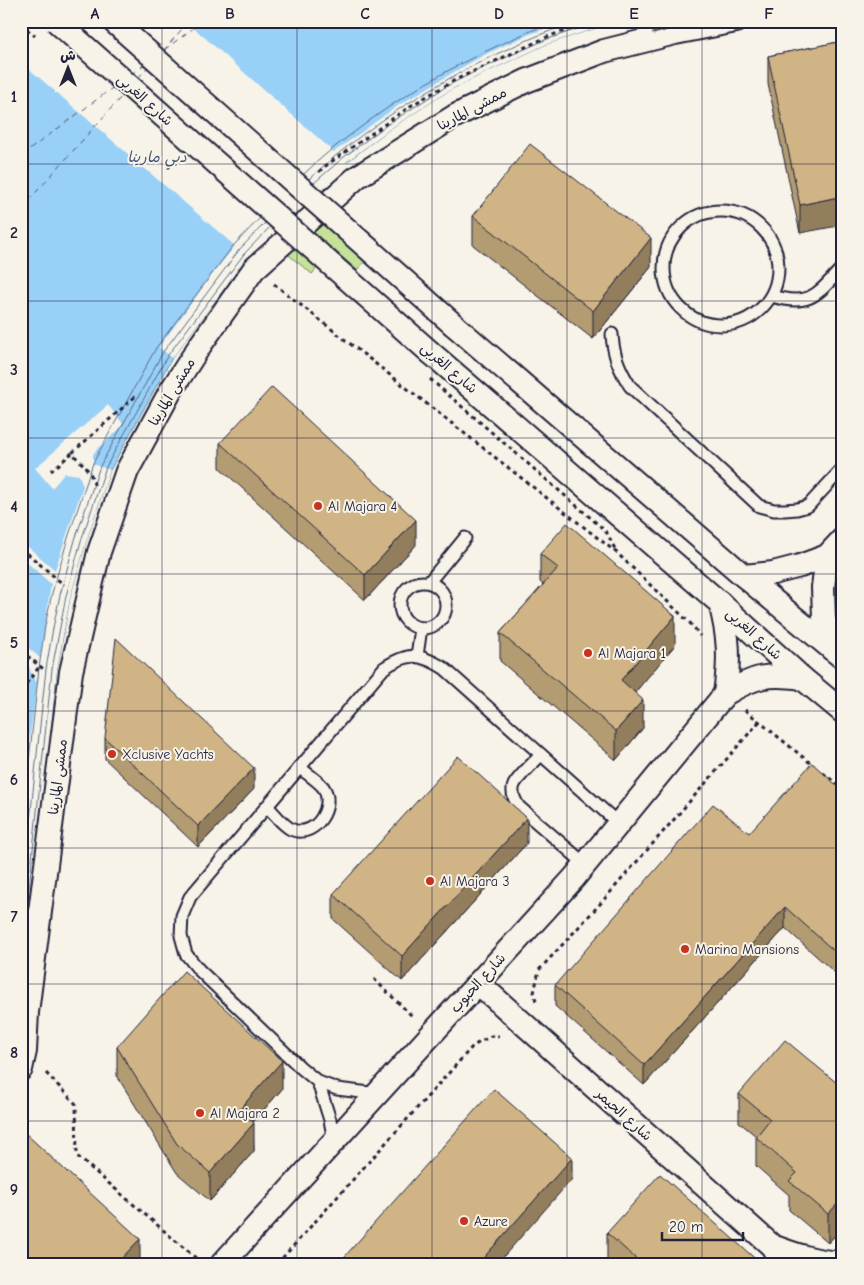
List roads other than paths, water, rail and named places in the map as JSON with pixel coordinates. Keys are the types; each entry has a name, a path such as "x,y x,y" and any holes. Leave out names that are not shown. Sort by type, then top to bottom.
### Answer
{"street":[{"name":"شارع الغربى","path":"56,21 431,353 843,712"},
{"path":"113,21 454,325 744,576 837,653"},
{"name":"ممشى المارينا","path":"23,1060 27,1012 71,672 99,552 127,471 170,392 201,344 254,269 357,178 455,116 526,81 604,51 675,33 736,21"},
{"path":"744,576 773,573 827,556 843,539"},
{"path":"827,556 823,587 824,618 837,653"},
{"path":"720,603 726,625 728,648 725,694"},
{"name":"شارع الحبوب","path":"222,1264 585,864 725,694 742,683 762,677 782,675 802,678"},
{"name":"شارع الحيمر","path":"478,983 777,1255 828,1263 843,1263"}],"lane":[{"path":"727,211 745,215 761,226 772,241 778,259 778,278 772,296 760,310 744,321 726,325 706,323 689,316 675,303 667,286 664,267 667,248 676,232 690,220 708,212 727,211"},
{"path":"772,296 798,301 808,298 817,294 843,267"},
{"path":"612,334 613,349 617,363 630,386 759,506 774,510 808,506 838,474"},
{"path":"429,582 465,538"},
{"path":"419,582 429,582 438,587 444,594 446,604 439,622 421,628 412,625 404,619 400,610 400,601 403,592 410,585 419,582"},
{"path":"417,656 421,628"},
{"path":"378,1094 337,1089 318,1082 300,1068 199,970 186,954 181,936 182,916 190,897 384,668 404,657 417,656 430,660 444,668 619,824"},
{"path":"541,755 514,784 513,790 518,807 585,864"},
{"path":"267,806 287,827 294,830 305,831 317,825 323,817 326,797 323,788 299,767"},
{"path":"318,1082 330,1120 334,1142"}],"water":[{"name":"دبي مارينا","path":"21,21 618,21 547,44 482,74 450,90 391,128 326,178 248,257 172,358 110,470 70,598 57,670 21,1011"}],"place":[{"name":"Al Majara 4","path":"318,506"},
{"name":"Al Majara 1","path":"588,653"},
{"name":"Xclusive Yachts","path":"112,754"},
{"name":"Al Majara 3","path":"430,881"},
{"name":"Marina Mansions","path":"685,949"},
{"name":"Al Majara 2","path":"200,1113"},
{"name":"Azure","path":"464,1221"}]}
